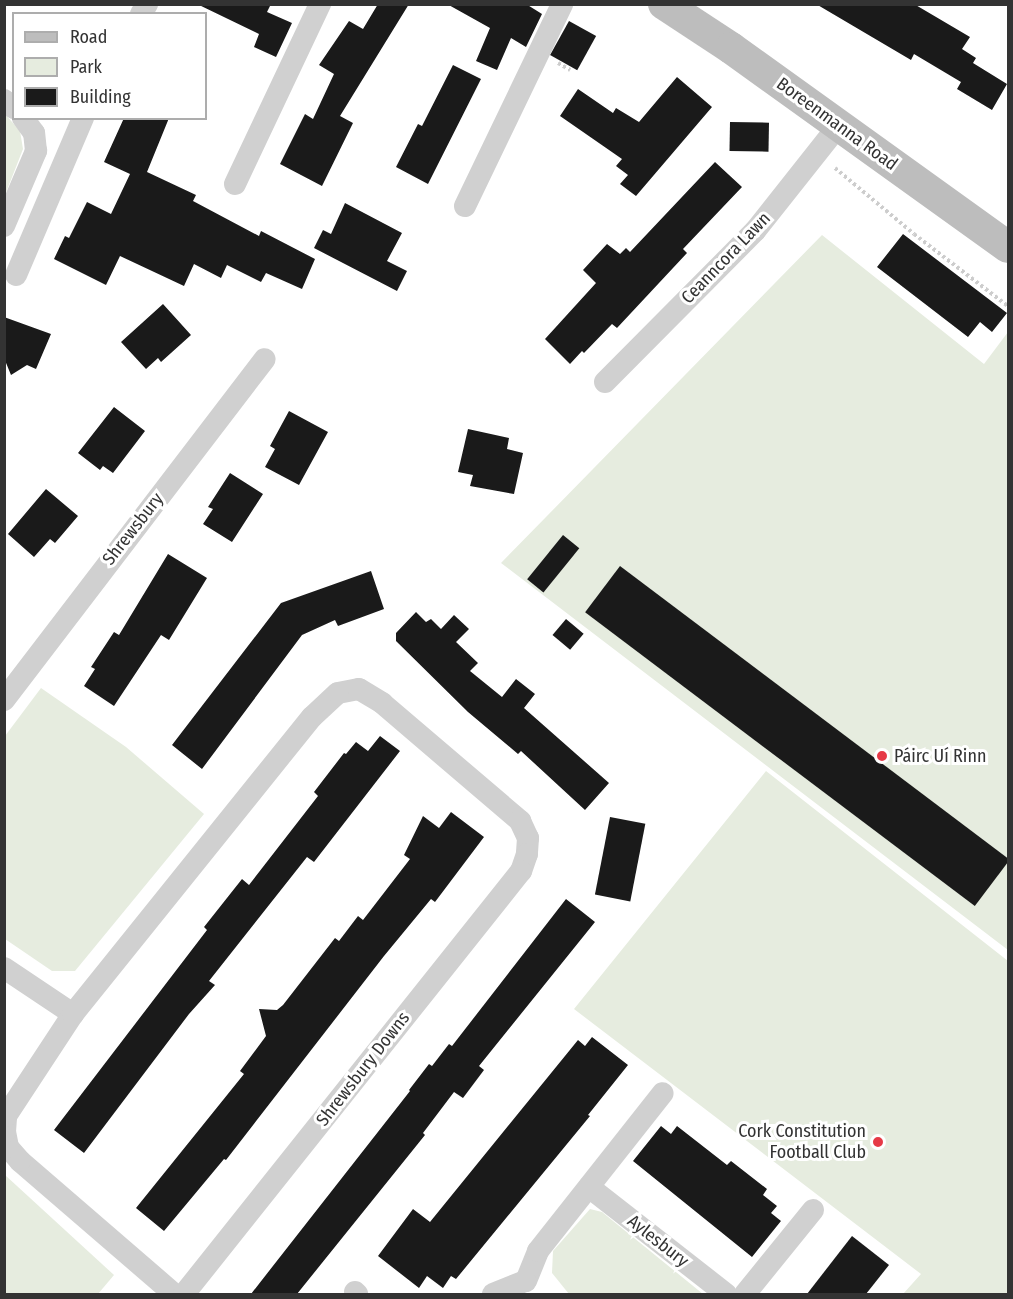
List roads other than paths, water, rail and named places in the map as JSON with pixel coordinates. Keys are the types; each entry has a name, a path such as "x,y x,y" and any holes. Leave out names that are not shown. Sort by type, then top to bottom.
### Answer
{"main road":[{"name":"Boreenmanna Road","path":"664,4 731,48 1008,247"}],"street":[{"path":"235,184 320,4"},
{"path":"465,206 562,4"},
{"path":"4,226 36,151 34,133 24,120"},
{"path":"16,275 82,120"},
{"name":"Ceanncora Lawn","path":"605,382 755,231 838,125"},
{"name":"Shrewsbury","path":"4,700 265,360"},
{"name":"Shrewsbury Downs","path":"73,1014 306,724 338,693 359,689 382,703 520,821 528,837 527,854 521,871 184,1294"},
{"path":"4,969 73,1014 6,1116 5,1132 8,1147 20,1161 174,1294"},
{"path":"493,1294 532,1288 538,1251 663,1094"},
{"name":"Aylesbury","path":"589,1187 726,1294"},
{"path":"746,1294 813,1210"}],"place":[{"name":"Páirc Uí Rinn","path":"882,756"},
{"name":"Cork Constitution Football Club","path":"878,1142"}]}
